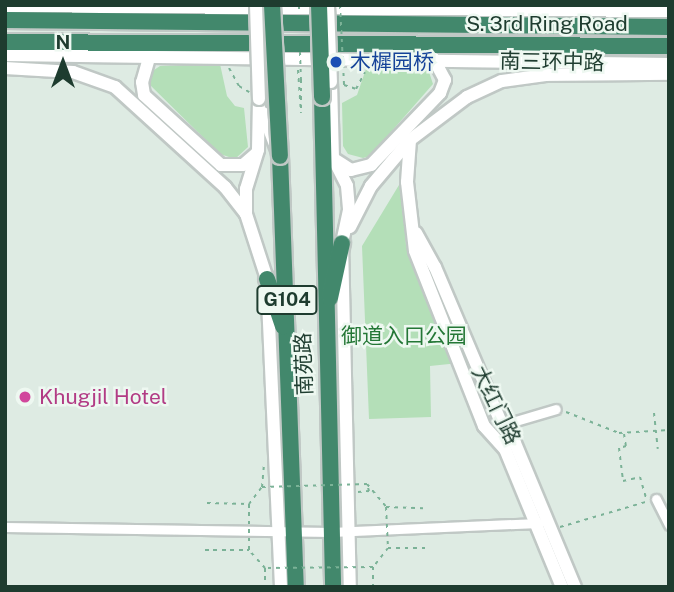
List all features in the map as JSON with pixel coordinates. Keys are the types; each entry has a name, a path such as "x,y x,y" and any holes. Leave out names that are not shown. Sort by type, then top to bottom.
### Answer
{"highway":[{"name":"南苑路","path":"272,5 289,345 286,530"},
{"name":"南苑路","path":"319,5 324,328 333,587"},
{"name":"S. 3rd Ring Road","path":"5,20 669,27"},
{"name":"S. 3rd Ring Road","path":"5,42 669,46"},
{"path":"630,46 669,56"},
{"path":"324,328 342,243"},
{"path":"267,279 289,345"},
{"name":"G104","path":"286,530 296,587"}],"street":[{"path":"256,5 257,153 246,189 246,214 267,279 286,530 281,587"},
{"path":"328,5 337,84 333,158 347,186 349,210 342,243 350,587"},
{"path":"5,6 432,6 669,11"},
{"name":"南三环中路","path":"5,55 669,64"},
{"path":"149,58 142,82 144,95 221,165 243,165 257,153"},
{"path":"333,158 351,170 372,164 440,93 445,79 435,59"},
{"path":"5,68 73,72 115,87 225,187 246,214"},
{"path":"342,243 372,186 410,141 467,97 502,81 546,75 669,74"},
{"path":"257,95 270,140 280,156"},
{"name":"大红门路","path":"410,141 415,251 484,426 505,450 546,524 562,587"},
{"name":"大红门路","path":"412,226 435,267 502,425 515,443 546,524 575,587"},
{"path":"502,425 556,409"},
{"path":"651,500 669,525"},
{"path":"5,527 331,532 546,524"}],"path":[{"path":"299,5 299,11"},
{"path":"340,5 337,84 356,89 367,66"},
{"path":"298,64 299,113 300,52"},
{"path":"228,64 239,86 257,95"},
{"path":"556,409 591,425 624,433 669,430"},
{"path":"654,413 658,449"},
{"path":"546,524 651,500 640,477 623,481 619,448 626,446 624,433"},
{"path":"260,470 262,487 249,504 249,550 265,568 265,587"},
{"path":"347,492 369,491 367,484"},
{"path":"262,487 367,484"},
{"path":"367,484 386,507 388,548 373,567 373,587"},
{"path":"207,503 249,504"},
{"path":"386,507 423,508"},
{"path":"388,548 428,548"},
{"path":"205,550 249,550"},
{"path":"265,568 373,567"}],"green space":[{"path":"220,64 227,96 235,106 244,108 248,147 235,159 220,154 149,84 151,72 160,66"},
{"path":"367,66 427,66 433,84 370,156 363,158 348,154 343,146 342,103 357,95"},
{"name":"御道入口公园","path":"399,185 404,193 406,246 459,363 430,366 431,417 369,419 362,246"}],"place":[{"name":"木樨园桥","path":"336,62"},
{"name":"Khugjil Hotel","path":"25,397"}]}
